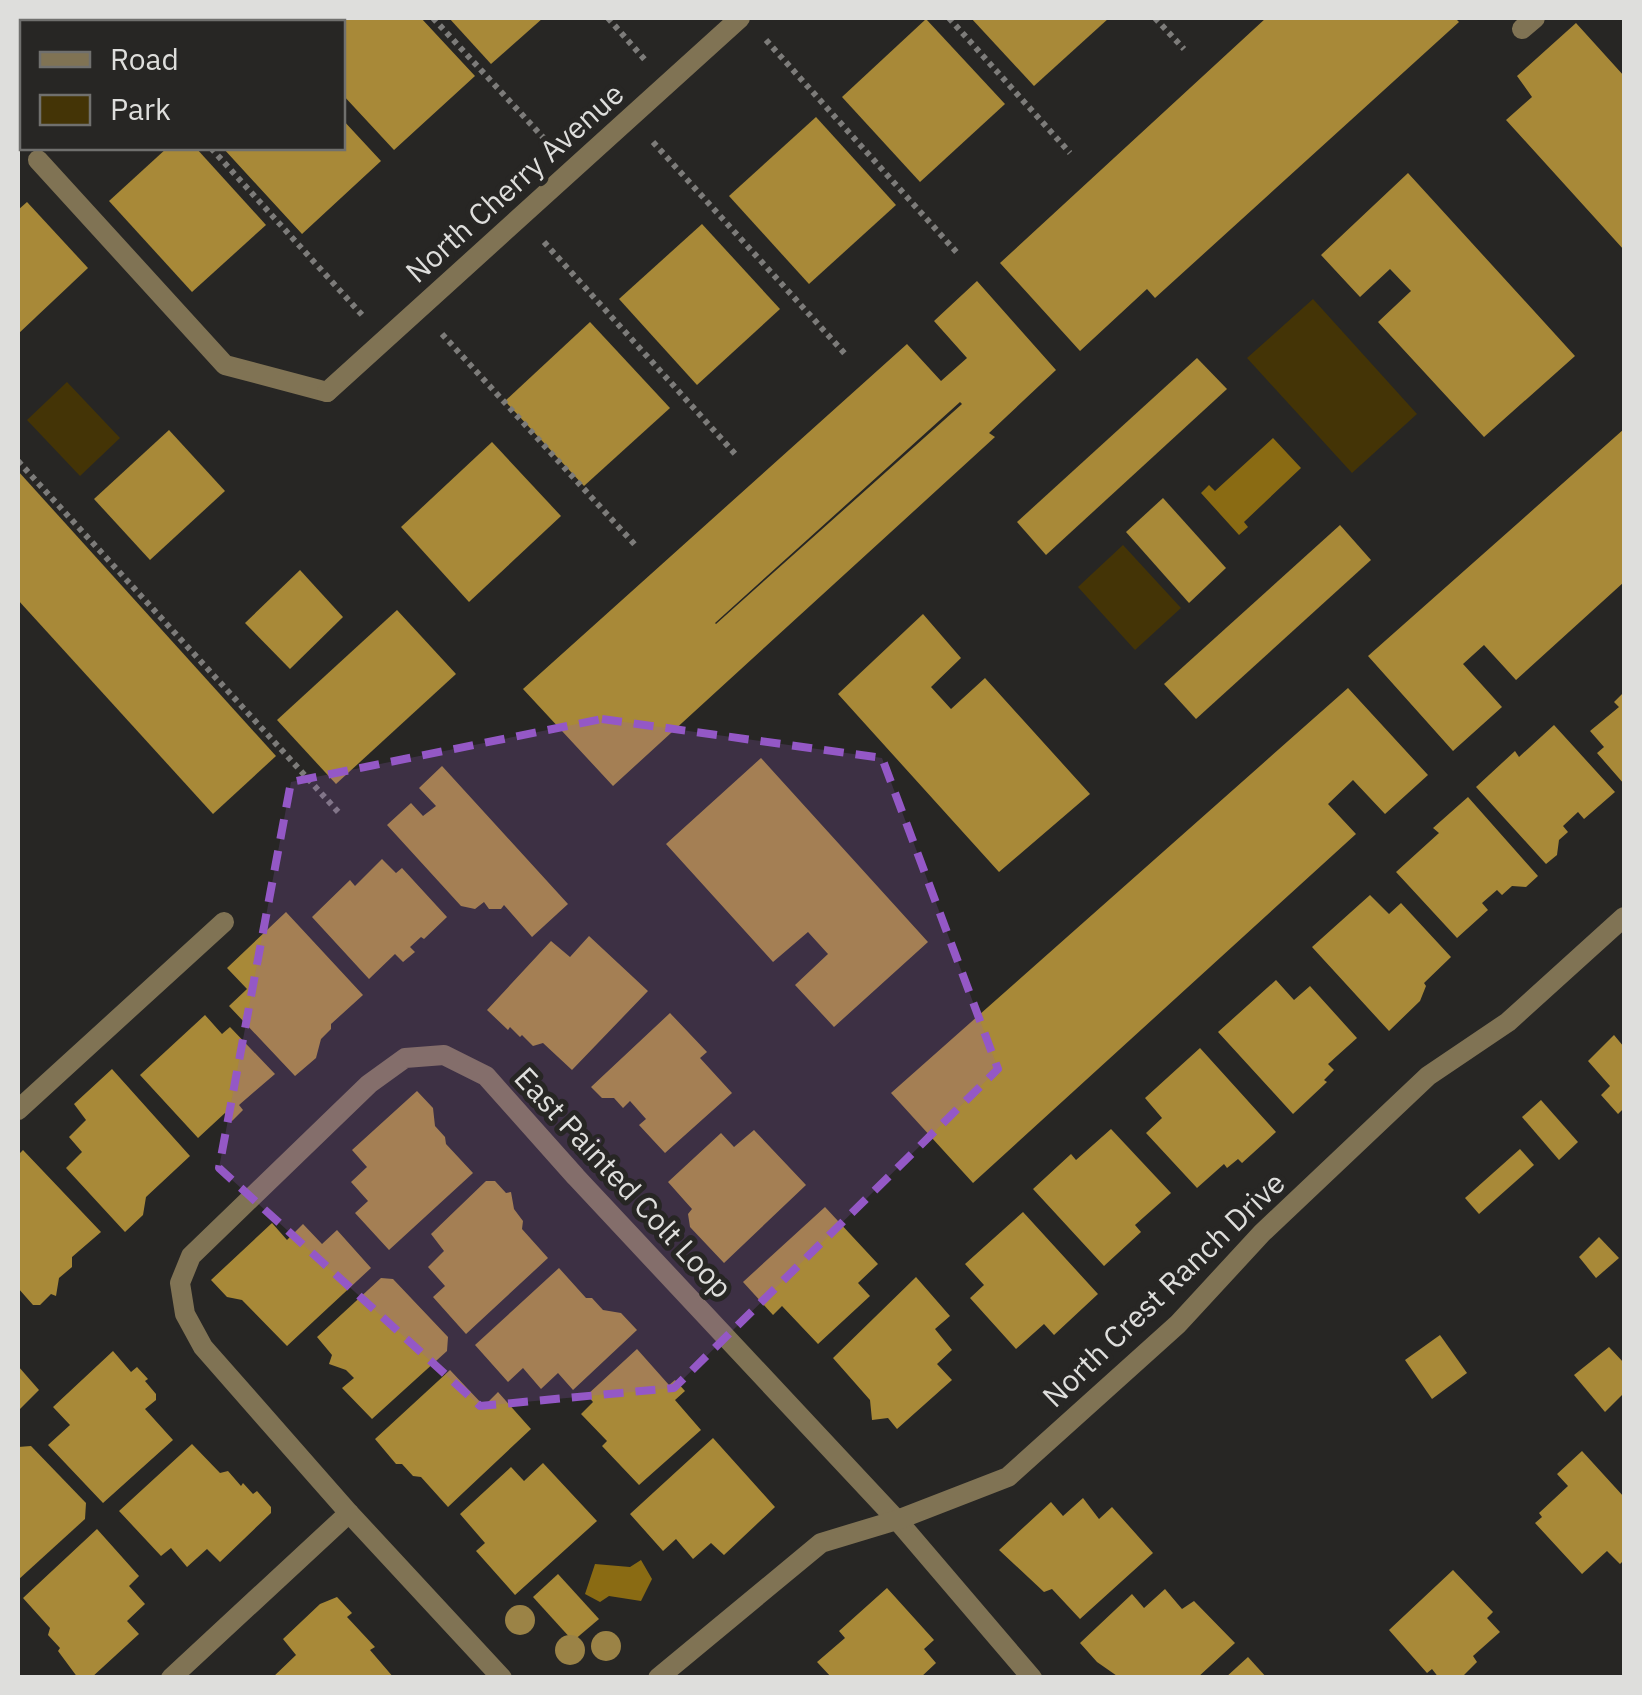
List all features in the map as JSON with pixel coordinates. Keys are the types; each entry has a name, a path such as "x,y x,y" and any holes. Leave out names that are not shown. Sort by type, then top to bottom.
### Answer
{"street":[{"name":"North Cherry Avenue","path":"38,160 225,365 328,392 740,18"},
{"name":"North Crest Ranch Drive","path":"658,1678 821,1543 897,1520 1008,1477 1178,1324 1262,1233 1428,1076 1508,1022 1624,917"},
{"path":"18,1110 224,922"},
{"name":"East Painted Colt Loop","path":"502,1678 203,1347 185,1314 180,1283 191,1256 369,1084 406,1058 444,1055 486,1076 897,1520 1032,1678"},
{"path":"172,1678 349,1513"}],"path":[{"path":"433,18 573,169"},
{"path":"608,18 667,84"},
{"path":"949,18 1070,153"},
{"path":"1155,18 1184,49"},
{"path":"759,32 958,255"},
{"path":"631,117 847,356"},
{"path":"214,150 384,340"},
{"path":"521,216 737,456"},
{"path":"419,308 637,547"},
{"path":"18,460 341,815"}],"highlighted area":[{"path":"602,719 882,758 998,1069 674,1388 480,1406 219,1168 291,782"}],"green space":[{"path":"1313,299 1417,414 1352,473 1247,358"},
{"path":"67,382 120,438 80,476 27,420"},
{"path":"1123,545 1181,608 1135,650 1078,587"}],"shaded area":[{"path":"1273,438 1301,468 1244,522 1248,527 1239,535 1201,493 1209,485 1215,491"},
{"path":"641,1560 652,1579 641,1601 609,1596 600,1602 585,1594 595,1564 630,1567"}],"building":[{"path":"421,18 475,76 394,150 345,97 345,20 307,20"},
{"path":"449,18 543,18 491,64"},
{"path":"971,18 1109,18 1034,86"},
{"path":"1266,18 1455,18 1459,22 1155,298 1147,289 1080,351 1000,263"},
{"path":"926,19 1005,104 920,182 842,97"},
{"path":"1576,23 1624,76 1624,250 1506,120 1532,97 1517,76"},
{"path":"816,117 896,205 809,284 729,196"},
{"path":"345,122 381,161 302,234 225,150 345,150"},
{"path":"165,150 198,150 266,225 192,292 109,201"},
{"path":"1408,173 1575,356 1484,437 1378,322 1411,291 1390,269 1360,297 1321,255"},
{"path":"27,202 88,268 18,334 18,210"},
{"path":"702,224 780,309 697,385 619,299"},
{"path":"977,281 1056,370 989,433 995,437 613,786 523,689 907,344 941,381 967,358 934,321","holes":["960,402 716,624 715,623"]},
{"path":"590,322 670,408 584,486 505,401"},
{"path":"1197,358 1227,389 1046,555 1017,522"},
{"path":"1624,429 1624,582 1516,680 1484,645 1463,664 1502,707 1453,751 1368,656"},
{"path":"169,430 225,491 150,560 94,499"},
{"path":"492,442 561,516 469,602 401,527"},
{"path":"18,471 276,756 213,814 18,600"},
{"path":"1163,498 1226,568 1189,603 1126,532"},
{"path":"1340,525 1371,560 1196,719 1164,684"},
{"path":"300,570 343,617 290,669 245,623"},
{"path":"397,610 456,674 336,784 277,720"},
{"path":"923,614 961,658 931,687 951,709 985,678 1090,794 999,872 838,694"},
{"path":"1348,688 1428,775 1385,814 1353,780 1328,804 1356,834 973,1183 891,1093"},
{"path":"1624,692 1624,784 1597,753 1604,747 1590,731 1619,707 1614,702"},
{"path":"1554,725 1615,792 1584,819 1578,812 1563,826 1568,832 1559,840 1557,855 1546,864 1476,787 1515,751 1519,757"},
{"path":"761,758 928,942 834,1027 795,985 828,954 808,932 773,962 666,844"},
{"path":"442,766 568,904 532,937 504,905 501,909 489,909 484,902 475,909 461,906 387,825 411,803 423,816 436,806 419,788"},
{"path":"1468,797 1538,876 1526,887 1512,886 1502,895 1497,890 1482,903 1488,910 1457,938 1396,872 1439,833 1433,828"},
{"path":"382,859 396,873 402,868 447,917 410,947 415,952 403,962 395,954 369,979 312,917 350,880 355,886"},
{"path":"1370,895 1389,914 1401,903 1451,957 1424,983 1420,1001 1389,1031 1312,947"},
{"path":"286,912 363,995 331,1024 321,1039 316,1058 295,1076 229,1006 247,989 227,968"},
{"path":"589,936 648,991 572,1070 543,1043 533,1046 487,1010 551,941 570,957"},
{"path":"1276,980 1294,1000 1310,986 1357,1038 1328,1064 1334,1070 1324,1080 1327,1082 1293,1114 1218,1032"},
{"path":"670,1013 707,1052 700,1058 732,1093 665,1153 639,1125 646,1119 630,1101 623,1108 614,1098 602,1098 591,1087"},
{"path":"205,1015 222,1034 230,1027 275,1074 239,1105 243,1110 232,1121 225,1113 198,1138 140,1075"},
{"path":"1614,1035 1624,1047 1624,1108 1618,1114 1601,1095 1610,1086 1588,1061"},
{"path":"1200,1048 1276,1132 1242,1163 1238,1159 1227,1168 1224,1164 1197,1188 1146,1133 1162,1118 1145,1098"},
{"path":"112,1069 190,1156 146,1197 143,1215 125,1232 66,1168 82,1152 69,1137 86,1120 74,1104"},
{"path":"417,1091 433,1108 435,1126 446,1144 473,1173 389,1250 355,1213 368,1201 351,1182 367,1167 352,1150"},
{"path":"1541,1100 1578,1142 1559,1160 1522,1117"},
{"path":"1111,1129 1171,1193 1135,1225 1141,1232 1104,1266 1033,1189 1071,1154 1076,1160"},
{"path":"754,1130 806,1185 724,1263 690,1227 688,1214 692,1209 668,1182 721,1133 734,1147"},
{"path":"1520,1149 1534,1165 1479,1214 1465,1198"},
{"path":"23,1150 101,1232 72,1257 72,1267 59,1278 56,1296 51,1294 40,1305 33,1305 18,1288 18,1155"},
{"path":"486,1181 495,1181 506,1193 511,1192 514,1209 523,1221 522,1229 548,1258 466,1334 433,1297 445,1286 428,1267 444,1251 431,1234"},
{"path":"825,1207 878,1264 858,1283 870,1296 818,1344 782,1306 773,1315 743,1282"},
{"path":"1023,1212 1098,1294 1054,1335 1044,1324 1016,1349 970,1298 984,1285 965,1264"},
{"path":"272,1223 287,1240 303,1224 322,1244 337,1230 371,1268 287,1346 242,1300 227,1297 211,1280"},
{"path":"1599,1237 1619,1258 1596,1278 1579,1257"},
{"path":"559,1268 586,1298 592,1298 603,1310 621,1313 637,1330 573,1390 558,1373 541,1389 523,1368 508,1382 475,1345"},
{"path":"916,1277 950,1316 935,1329 952,1350 937,1364 952,1380 897,1429 888,1418 872,1420 870,1400 833,1358"},
{"path":"381,1278 393,1279 448,1337 447,1351 372,1419 342,1388 354,1378 346,1370 329,1364 332,1355 317,1337"},
{"path":"1440,1335 1467,1373 1432,1399 1405,1360"},
{"path":"1609,1347 1624,1363 1624,1393 1605,1412 1574,1375"},
{"path":"637,1349 669,1385 675,1380 685,1391 675,1400 701,1430 639,1485 602,1446 607,1441 581,1414 593,1402 587,1395"},
{"path":"113,1351 131,1372 137,1367 148,1379 145,1381 156,1394 156,1400 145,1409 173,1440 103,1503 48,1445 70,1425 53,1407"},
{"path":"18,1366 39,1390 18,1411"},
{"path":"450,1370 484,1406 498,1392 531,1429 448,1507 421,1477 396,1464 375,1439"},
{"path":"713,1438 775,1507 724,1555 711,1543 693,1559 676,1539 663,1551 630,1514"},
{"path":"192,1444 220,1473 228,1471 241,1486 243,1483 253,1494 257,1491 271,1507 271,1513 220,1562 207,1549 187,1567 171,1548 161,1556 119,1511"},
{"path":"31,1446 86,1503 85,1519 18,1580 18,1447"},
{"path":"1582,1451 1624,1497 1624,1560 1620,1564 1607,1551 1582,1574 1535,1523 1542,1517 1539,1513 1568,1486 1557,1474"},
{"path":"543,1463 597,1521 515,1595 476,1551 485,1543 460,1514 511,1467 524,1481"},
{"path":"1083,1498 1099,1519 1112,1507 1153,1553 1080,1619 1052,1589 1044,1592 999,1550 1051,1502 1063,1516"},
{"path":"97,1529 139,1576 129,1586 145,1604 127,1621 139,1634 91,1678 78,1678 48,1635 50,1628 23,1598"},
{"path":"1453,1570 1493,1612 1487,1618 1500,1632 1473,1656 1477,1662 1461,1678 1439,1678 1432,1669 1427,1673 1389,1630"},
{"path":"558,1574 599,1619 573,1641 533,1597"},
{"path":"887,1588 934,1640 924,1649 936,1663 920,1678 832,1678 817,1662 845,1638 839,1631"},
{"path":"1165,1589 1182,1609 1194,1601 1235,1643 1197,1678 1120,1678 1097,1662 1080,1643 1132,1594 1144,1608"},
{"path":"337,1597 352,1613 347,1617 375,1647 370,1650 394,1678 272,1678 296,1655 283,1639 320,1604"},
{"path":"1248,1657 1267,1678 1225,1678"}]}
